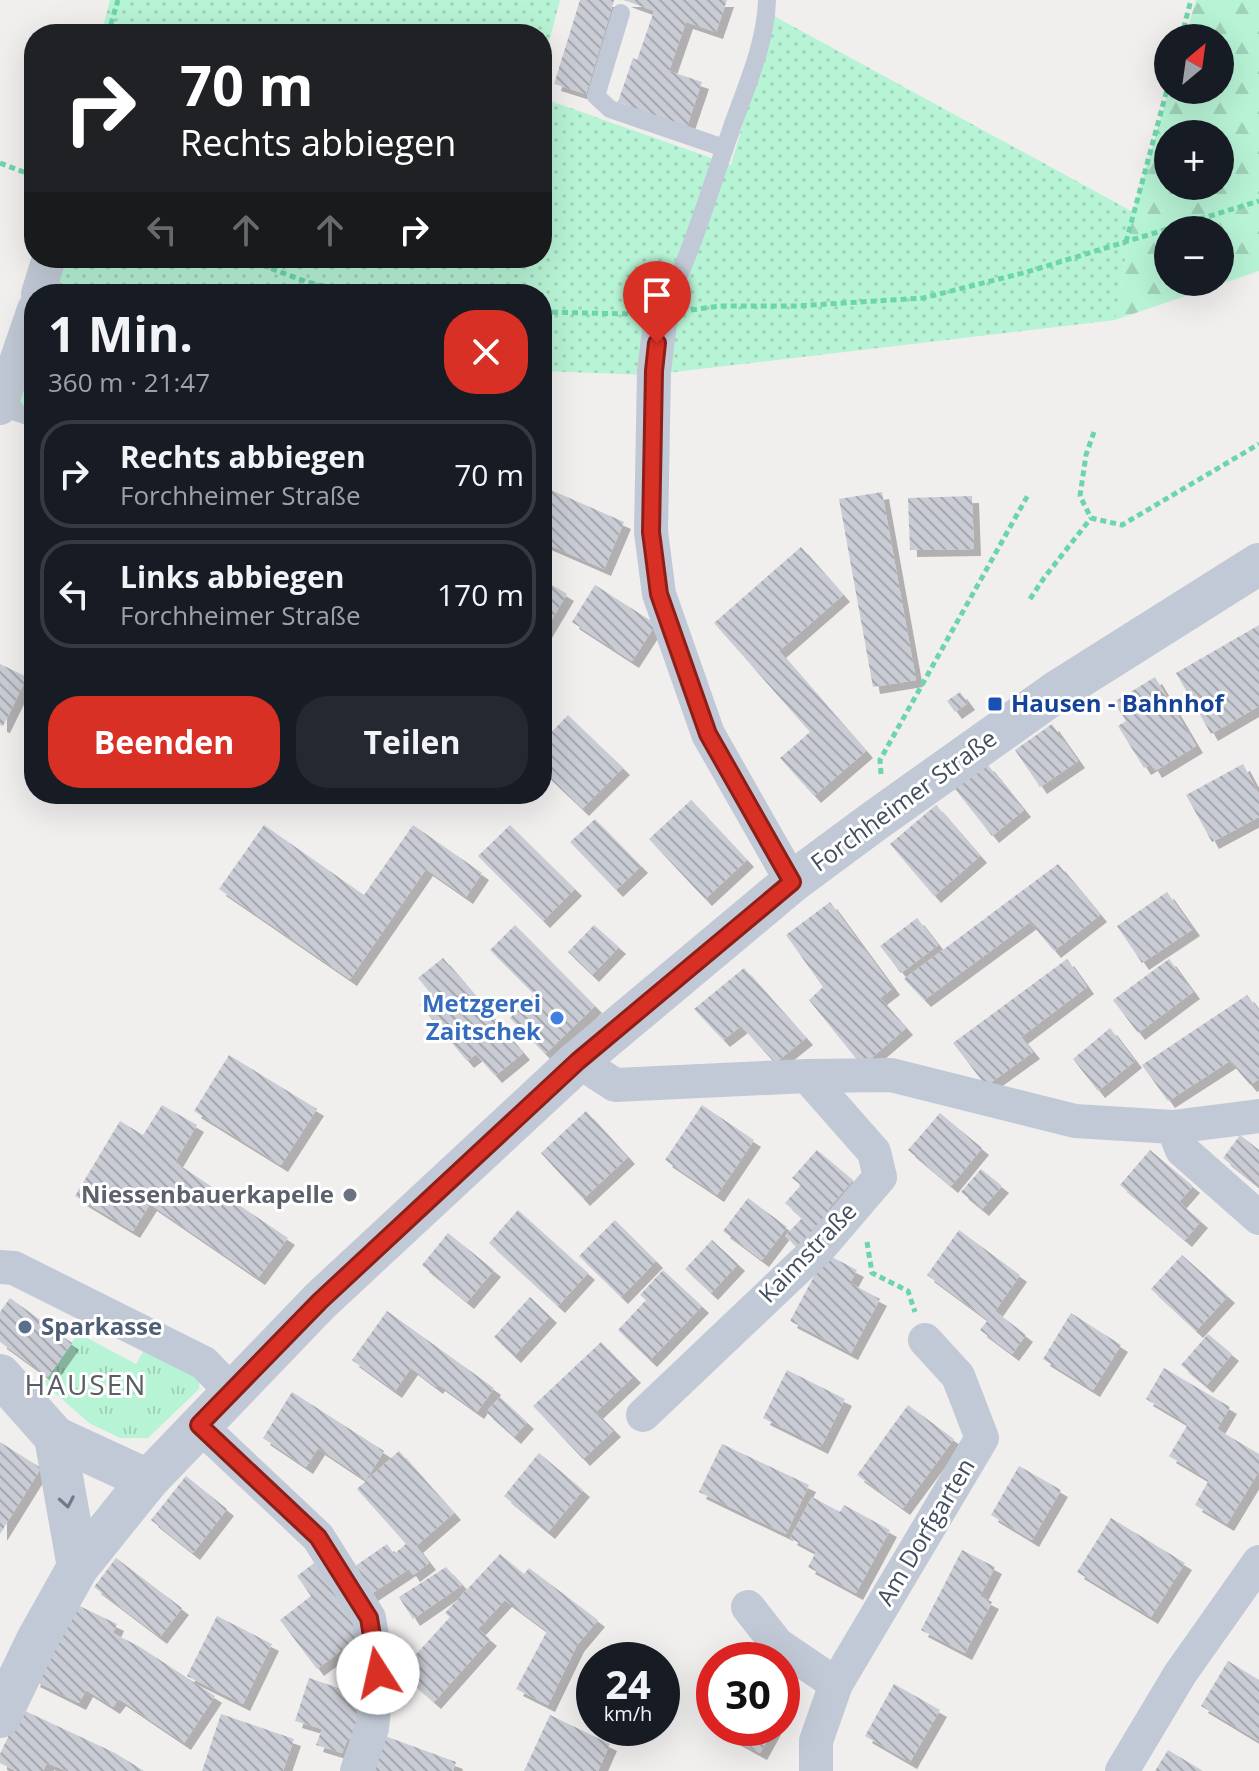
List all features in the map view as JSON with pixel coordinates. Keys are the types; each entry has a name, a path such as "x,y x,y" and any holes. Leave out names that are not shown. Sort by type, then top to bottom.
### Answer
{"street":[{"name":"Forchheimer Straße","path":"661,315 654,371 651,532 659,594 708,734 792,882"},
{"path":"0,408 24,338"},
{"name":"Forchheimer Straße","path":"0,1717 37,1640 78,1567 148,1480 320,1301 578,1061 792,882 883,815 1056,692 1259,564"},
{"path":"578,1061 615,1085 891,1075 1075,1121 1173,1127 1259,1116"},
{"name":"Kaimstraße","path":"643,1415 821,1246 880,1177 874,1152 807,1076"},
{"path":"1173,1127 1182,1150 1259,1218"},
{"path":"0,1267 14,1268 66,1292 204,1363 231,1391"},
{"name":"Am Dorfgarten","path":"816,1771 816,1741 836,1684 982,1438 958,1376 925,1340"},
{"path":"0,1375 55,1437 148,1480"},
{"path":"199,1425 318,1537 369,1618 378,1673 372,1728 357,1771"},
{"path":"55,1437 78,1567"},
{"path":"1122,1771 1180,1674 1259,1562"},
{"path":"748,1607 777,1644 836,1684"}],"lane":[{"path":"661,315 680,277 751,72 767,16 767,0"},
{"path":"621,13 596,96 610,109 724,148"},
{"path":"0,408 24,415"}],"path":[{"path":"111,24 118,0"},
{"path":"1185,24 1191,0"},
{"path":"1126,243 1163,104"},
{"path":"0,163 24,172"},
{"path":"552,312 661,315 720,306 796,306 923,298 1126,243 1259,201"},
{"path":"270,268 316,284"},
{"path":"1091,518 1080,496 1086,455 1094,432"},
{"path":"1091,518 1122,525 1259,444"},
{"path":"883,815 880,760 1028,495"},
{"path":"1030,599 1091,518"},
{"path":"860,1199 872,1273 908,1291 925,1340"}],"green space":[{"path":"110,0 560,0 552,30 552,24 104,24"},
{"path":"1196,0 1259,0 1259,271 1234,280 1234,216 1154,216 1154,296 1186,296 1115,320 1133,212 1154,141 1154,200 1234,200 1234,120 1160,120 1165,104 1234,104 1234,24 1189,24"},
{"path":"774,16 1133,212 1115,320 649,375 552,371 552,284 35,284 39,268 552,268 552,102 731,165"},
{"path":"24,324 24,409 3,400"},
{"path":"78,1333 136,1364 148,1343 200,1379 199,1389 148,1438 120,1438 89,1423 44,1383"}],"building":[{"path":"580,0 614,0 586,94 554,84"},
{"path":"624,0 727,0 716,32 686,22 669,71 702,82 687,126 618,102 654,11"},
{"path":"552,490 624,522 604,569 552,546"},
{"path":"882,492 916,680 873,687 839,499"},
{"path":"972,496 974,549 910,550 908,498"},
{"path":"801,547 843,595 779,651 866,751 814,796 780,758 810,732 714,623"},
{"path":"552,585 567,594 552,619"},
{"path":"595,585 656,624 632,661 572,622"},
{"path":"1259,625 1259,706 1211,734 1176,673"},
{"path":"0,664 24,676 24,683 3,726 0,725"},
{"path":"1155,677 1196,746 1155,771 1151,764 1144,768 1118,726 1126,721 1114,702"},
{"path":"960,692 968,703 955,712 947,701"},
{"path":"568,715 623,768 582,809 552,780 552,732"},
{"path":"1052,724 1078,761 1040,787 1015,750"},
{"path":"987,764 1024,810 992,836 955,789"},
{"path":"1243,764 1259,794 1259,817 1212,842 1186,795"},
{"path":"691,800 747,860 705,899 649,839"},
{"path":"936,805 980,856 934,896 890,844"},
{"path":"595,819 641,866 616,890 570,842"},
{"path":"264,825 364,895 413,825 482,873 466,897 426,869 350,979 219,889"},
{"path":"510,825 575,889 543,921 478,856"},
{"path":"1058,864 1100,915 1054,951 1030,922 924,1000 904,979"},
{"path":"1167,892 1193,929 1142,963 1117,926"},
{"path":"830,902 893,988 880,998 906,1028 862,1066 809,1000 823,987 786,935"},
{"path":"917,918 938,945 901,973 880,946"},
{"path":"515,925 595,1006 545,1054 510,1018 534,994 490,950"},
{"path":"594,925 619,947 592,975 568,952"},
{"path":"443,958 523,1053 495,1076 476,1054 467,1061 420,1005 432,995 418,978"},
{"path":"1067,959 1087,987 1021,1037 1033,1052 986,1086 953,1043"},
{"path":"1169,959 1193,992 1138,1033 1113,1000"},
{"path":"744,968 806,1038 775,1063 741,1026 723,1040 694,1009"},
{"path":"1247,995 1259,1011 1259,1079 1250,1085 1230,1061 1168,1101 1142,1065"},
{"path":"1110,1028 1135,1061 1098,1091 1073,1059"},
{"path":"229,1055 317,1109 281,1165 194,1111"},
{"path":"162,1105 197,1125 175,1162 288,1238 258,1278 150,1204 133,1231 75,1196 120,1121 143,1135"},
{"path":"702,1105 754,1140 717,1195 665,1160"},
{"path":"586,1111 628,1157 583,1199 541,1153"},
{"path":"940,1113 982,1148 951,1186 908,1150"},
{"path":"1240,1135 1259,1150 1259,1187 1223,1158"},
{"path":"817,1150 853,1180 828,1209 835,1215 802,1252 785,1236 802,1218 785,1203 801,1185 792,1178"},
{"path":"1150,1150 1193,1186 1179,1202 1201,1221 1185,1240 1120,1185"},
{"path":"981,1169 1002,1186 982,1209 961,1192"},
{"path":"748,1198 787,1227 762,1260 723,1231"},
{"path":"518,1210 588,1273 558,1306 489,1243"},
{"path":"615,1220 656,1261 621,1297 579,1256"},
{"path":"959,1230 1020,1275 995,1311 1026,1335 1012,1354 980,1330 988,1320 927,1275"},
{"path":"448,1233 494,1270 467,1302 422,1265"},
{"path":"712,1240 738,1264 711,1293 685,1269"},
{"path":"826,1254 857,1270 850,1283 880,1299 851,1353 790,1321"},
{"path":"1182,1255 1228,1296 1196,1331 1151,1289"},
{"path":"663,1270 702,1306 650,1360 618,1330 646,1300 640,1295"},
{"path":"530,1297 550,1316 514,1356 494,1337"},
{"name":"Sparkasse","path":"10,1298 72,1343 48,1377 0,1342 0,1312"},
{"path":"387,1311 494,1388 477,1412 411,1368 395,1391 352,1360"},
{"path":"1071,1313 1121,1345 1093,1390 1043,1359"},
{"path":"1208,1334 1232,1354 1206,1386 1181,1365"},
{"path":"601,1342 634,1376 596,1412 614,1430 583,1459 533,1406"},
{"path":"1164,1368 1230,1407 1217,1429 1259,1454 1259,1471 1227,1524 1195,1505 1209,1480 1169,1456 1188,1424 1146,1399"},
{"path":"787,1370 845,1399 821,1447 763,1418"},
{"path":"292,1392 384,1451 366,1480 318,1448 306,1467 263,1438"},
{"path":"500,1397 527,1422 514,1437 486,1412"},
{"path":"908,1405 954,1439 903,1508 857,1475"},
{"path":"0,1442 41,1468 0,1534"},
{"path":"722,1444 809,1485 786,1534 699,1492"},
{"path":"399,1451 454,1513 416,1546 429,1563 413,1575 409,1569 368,1596 351,1569 387,1544 394,1554 406,1544 357,1489"},
{"path":"539,1453 583,1490 548,1532 504,1496"},
{"path":"1019,1466 1061,1490 1032,1540 991,1515"},
{"path":"186,1476 227,1509 193,1553 151,1520"},
{"path":"812,1497 840,1512 844,1505 890,1530 856,1593 808,1567 816,1552 790,1538"},
{"path":"1111,1518 1185,1563 1151,1617 1077,1572"},
{"path":"962,1550 995,1567 980,1596 992,1602 965,1653 921,1630"},
{"path":"500,1554 524,1574 529,1568 598,1620 580,1642 576,1642 548,1705 516,1689 547,1631 505,1600 478,1629 490,1639 434,1702 400,1672 450,1617 445,1613"},
{"path":"116,1558 182,1608 160,1637 94,1587"},
{"path":"314,1563 366,1632 317,1669 280,1620 311,1596 297,1576"},
{"path":"446,1567 462,1585 413,1619 399,1597"},
{"path":"69,1601 117,1624 113,1633 215,1696 184,1743 119,1699 113,1707 86,1690 79,1703 33,1680"},
{"path":"217,1616 272,1644 243,1704 187,1676"},
{"path":"1228,1661 1259,1680 1259,1741 1201,1706"},
{"path":"309,1678 371,1699 357,1741 348,1738 342,1753 316,1745 322,1729 295,1721"},
{"path":"894,1684 940,1710 910,1762 865,1736"},
{"path":"21,1709 115,1753 144,1771 67,1771 47,1763 43,1771 16,1771 0,1763 0,1754"},
{"path":"221,1714 294,1739 283,1771 202,1771"},
{"path":"550,1715 576,1728 576,1746 609,1746 598,1771 524,1771"},
{"path":"385,1736 456,1762 453,1771 373,1771"},
{"path":"747,1746 764,1746 760,1753"},
{"path":"1168,1750 1203,1771 1155,1771"}],"place":[{"name":"Hausen - Bahnhof","path":"995,704"},
{"name":"Metzgerei Zaitschek","path":"557,1018"},
{"name":"Niessenbauerkapelle","path":"350,1195"},
{"name":"Sparkasse","path":"25,1327"}],"district":[{"name":"HAUSEN","path":"86,1385"}],"route":[{"path":"378,1673 369,1618 318,1537 199,1425 320,1301 578,1061 792,882 708,734 659,594 651,532 657,343"}]}
